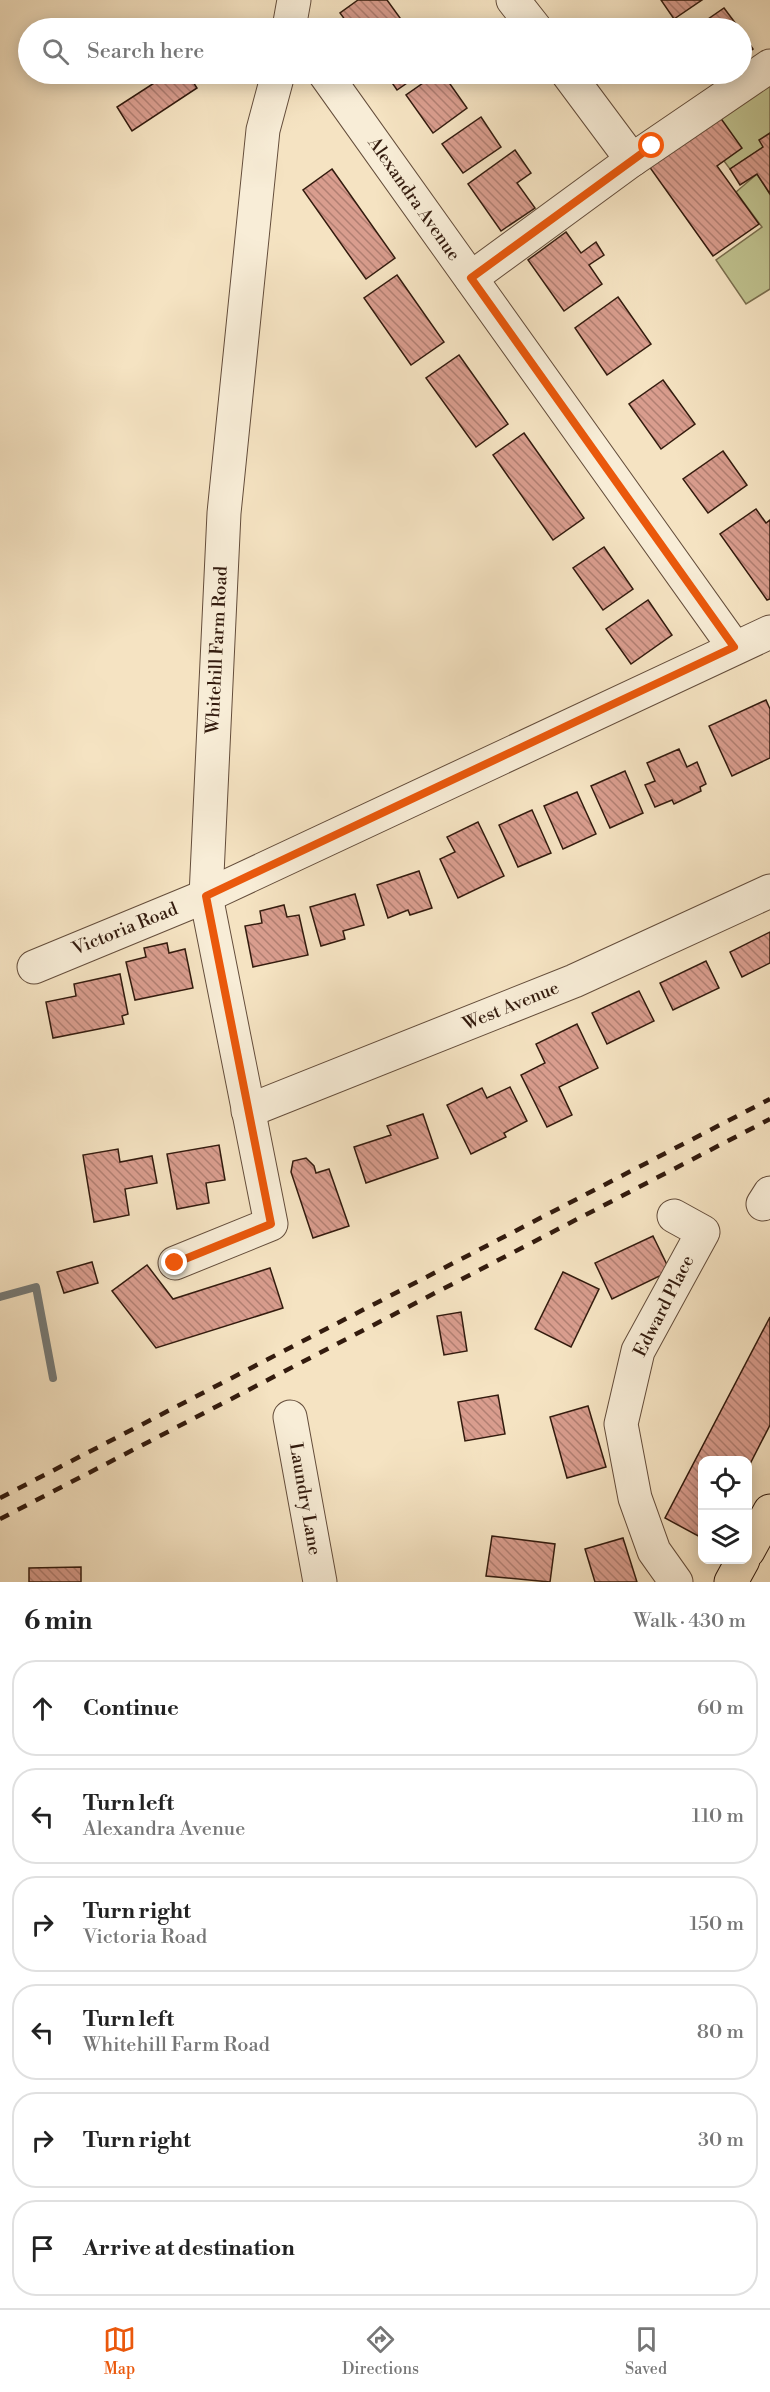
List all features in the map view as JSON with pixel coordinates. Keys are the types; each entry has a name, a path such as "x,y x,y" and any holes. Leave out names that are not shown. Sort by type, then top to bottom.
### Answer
{"main road":[{"path":"752,1542 770,1511"},
{"path":"731,1582 741,1564"}],"street":[{"path":"513,0 527,18"},
{"path":"752,78 770,66"},
{"name":"Whitehill Farm Road","path":"175,1263 271,1224 206,896 224,513 263,130 275,84"},
{"name":"Alexandra Avenue","path":"332,84 734,647"},
{"path":"575,84 632,160"},
{"path":"471,278 632,160 744,84"},
{"name":"Victoria Road","path":"34,967 206,896 770,632"},
{"name":"West Avenue","path":"248,1111 574,981 770,891"},
{"name":"Edward Place","path":"674,1216 703,1232 638,1351 621,1424 635,1498 654,1551 676,1582"},
{"name":"Laundry Lane","path":"290,1417 320,1582"}],"green space":[{"path":"770,74 770,133 763,147 730,169 724,161 717,113"},
{"path":"757,174 770,194 770,289 746,304 716,260 762,227 736,192"}],"building":[{"path":"358,0 387,0 400,18 344,18 340,13"},
{"path":"661,0 702,0 675,18"},
{"path":"724,8 732,18 710,18"},
{"path":"153,84 194,84 197,88 132,131 117,107"},
{"path":"393,84 406,84 397,90"},
{"path":"422,84 450,84 467,108 433,133 406,95"},
{"path":"717,113 742,148 717,166 759,224 713,256 646,162"},
{"path":"481,117 501,147 463,173 442,144"},
{"path":"770,133 770,194 757,174 740,185 730,169 763,147 759,140"},
{"path":"515,150 531,173 517,183 535,208 501,231 468,184"},
{"path":"332,169 395,258 366,279 303,190"},
{"path":"566,232 581,253 596,242 604,255 589,265 602,284 564,311 528,260"},
{"path":"397,275 444,342 411,365 364,298"},
{"path":"618,297 651,344 607,375 575,328"},
{"path":"459,355 508,424 476,447 426,378"},
{"path":"663,380 695,424 661,449 629,404"},
{"path":"524,433 584,518 553,540 493,455"},
{"path":"723,451 747,485 708,513 683,479"},
{"path":"756,509 766,523 770,520 770,599 767,600 720,534"},
{"path":"604,547 633,589 603,610 573,568"},
{"path":"648,600 672,635 631,664 606,629"},
{"path":"766,700 770,709 770,758 732,776 709,726"},
{"path":"679,749 687,767 697,762 706,784 700,787 701,791 674,804 672,800 655,807 645,785 655,781 647,763"},
{"path":"625,771 643,813 610,828 591,786"},
{"path":"577,792 596,834 563,849 544,806"},
{"path":"532,810 551,853 518,867 499,825"},
{"path":"478,822 504,876 458,898 440,859 455,852 447,837"},
{"path":"419,871 432,908 410,915 408,910 388,918 377,885"},
{"path":"355,894 364,925 343,931 345,939 321,946 310,907"},
{"path":"284,905 287,917 299,915 308,955 253,967 245,926 262,923 260,911"},
{"path":"770,932 770,963 742,977 730,952"},
{"path":"167,943 169,953 185,949 193,988 135,1000 126,962 146,957 144,948"},
{"path":"706,961 719,988 673,1010 660,983"},
{"path":"120,974 128,1014 122,1016 124,1024 53,1038 46,1002 76,996 74,984"},
{"path":"639,991 654,1021 607,1044 592,1013"},
{"path":"577,1024 598,1068 559,1087 572,1115 547,1127 521,1075 545,1063 536,1044"},
{"path":"510,1087 527,1121 504,1133 506,1137 471,1154 447,1105 482,1088 487,1098"},
{"path":"423,1114 438,1158 366,1183 354,1147 391,1135 387,1126"},
{"path":"219,1145 225,1180 206,1183 209,1203 177,1209 167,1154"},
{"path":"118,1149 120,1162 152,1156 157,1183 125,1189 129,1215 94,1222 83,1155"},
{"path":"306,1158 314,1166 316,1173 329,1169 349,1226 313,1238 291,1172 293,1161"},
{"path":"653,1236 670,1271 612,1299 595,1263"},
{"path":"92,1262 98,1283 64,1293 57,1272"},
{"path":"147,1265 173,1299 270,1268 283,1308 156,1348 112,1291"},
{"path":"563,1272 599,1289 571,1347 535,1329"},
{"path":"461,1312 467,1351 444,1355 437,1316"},
{"path":"770,1317 770,1425 752,1460 752,1456 698,1456 698,1536 665,1518"},
{"path":"498,1395 505,1434 465,1441 458,1402"},
{"path":"588,1406 606,1467 567,1478 550,1417"},
{"path":"492,1536 555,1544 550,1582 486,1576"},
{"path":"623,1538 637,1582 595,1582 585,1549"},
{"path":"81,1567 81,1582 29,1582 29,1568"}],"waterway":[{"path":"0,1297 36,1287 53,1378"}],"railway":[{"path":"0,1498 770,1099"},
{"path":"0,1519 770,1119"}],"route":[{"path":"175,1263 271,1224 206,896 734,647 471,278 652,146"}]}
